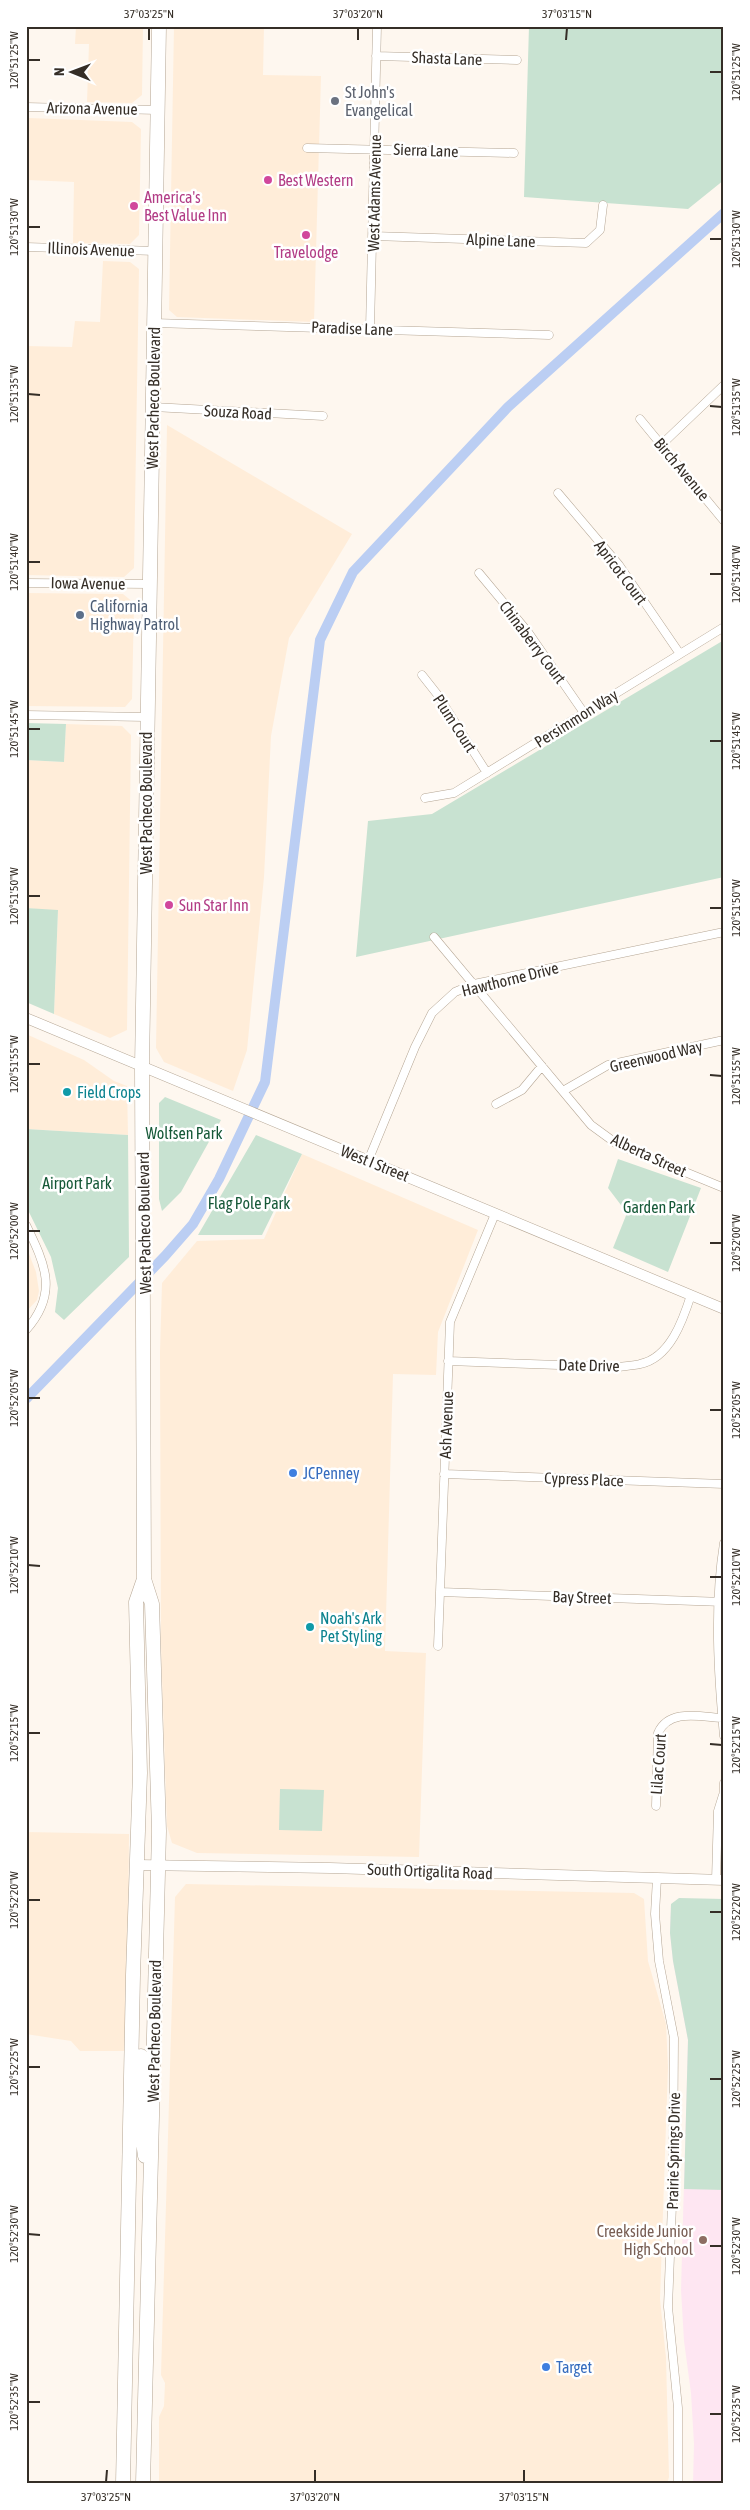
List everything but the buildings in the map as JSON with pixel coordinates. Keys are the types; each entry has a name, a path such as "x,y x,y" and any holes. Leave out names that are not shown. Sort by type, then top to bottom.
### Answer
{"highway":[{"name":"West Pacheco Boulevard","path":"143,2484 151,2204 159,1788 152,1604 144,1579 145,1300 142,1067 146,717 159,26"},
{"name":"West Pacheco Boulevard","path":"123,2484 132,2028 141,1750 136,1602 144,1579"},
{"path":"132,2028 140,2033 142,2134 151,2204"}],"street":[{"name":"West Adams Avenue","path":"370,329 377,26"},
{"name":"Shasta Lane","path":"376,56 517,60"},
{"name":"Arizona Avenue","path":"26,107 158,110"},
{"name":"Sierra Lane","path":"307,148 514,152"},
{"name":"Alpine Lane","path":"373,236 586,242 600,230 603,205"},
{"name":"Illinois Avenue","path":"26,247 156,251"},
{"name":"Paradise Lane","path":"154,323 549,335"},
{"path":"661,445 724,386"},
{"name":"Souza Road","path":"153,408 323,416"},
{"name":"Birch Avenue","path":"640,419 724,521"},
{"name":"Apricot Court","path":"558,493 619,565 680,654"},
{"name":"Chinaberry Court","path":"479,573 528,632 584,713"},
{"name":"Iowa Avenue","path":"26,583 150,584"},
{"name":"Persimmon Way","path":"425,798 454,793 724,627"},
{"name":"Plum Court","path":"422,675 437,694 487,772"},
{"path":"26,714 146,717"},
{"name":"Hawthorne Drive","path":"368,1160 415,1047 432,1013 455,992 474,984 724,932"},
{"name":"Alberta Street","path":"434,937 591,1125 617,1144 724,1188"},
{"name":"West I Street","path":"26,1018 724,1309"},
{"name":"Greenwood Way","path":"563,1091 608,1065 724,1040"},
{"path":"496,1104 522,1090 542,1066"},
{"name":"Ash Avenue","path":"438,1646 450,1322 496,1214"},
{"path":"26,1225 40,1254 46,1272 47,1294 41,1310 26,1330"},
{"name":"Date Drive","path":"448,1361 617,1367 642,1364 663,1350 680,1328 691,1295"},
{"name":"Cypress Place","path":"444,1474 724,1484"},
{"path":"724,1543 718,1679 724,1736"},
{"name":"Bay Street","path":"440,1592 722,1602"},
{"name":"Lilac Court","path":"656,1806 658,1733 664,1722 675,1716 723,1718"},
{"path":"720,1880 718,1811 724,1796 724,1783"},
{"name":"South Ortigalita Road","path":"137,1865 720,1880"},
{"name":"Prairie Springs Drive","path":"656,1878 655,1914 659,1960 674,2038 673,2179 668,2307 678,2408 678,2484"}],"shaded area":[{"path":"76,26 143,26 142,95 132,103 87,102 89,44 75,44"},
{"path":"174,26 264,26 263,75 321,76 314,322 177,317 169,310"},
{"path":"29,118 132,122 141,129 139,235 130,244 73,243 74,182 28,180"},
{"path":"103,261 130,262 139,269 134,568 124,577 26,575 26,346 72,347 75,321 100,322"},
{"path":"167,425 352,534 289,638 271,736 264,877 247,1050 233,1091 164,1062 156,1048"},
{"path":"26,593 123,594 134,603 132,699 125,707 26,706"},
{"path":"66,724 122,726 131,735 127,1030 110,1038 54,1014 58,911 26,908 26,760 64,762"},
{"path":"26,1034 84,1060 114,1081 127,1086 128,1135 26,1129"},
{"path":"302,1154 478,1230 438,1332 436,1375 393,1374 385,1651 426,1653 419,1857 197,1853 172,1843 167,1826 161,1647 160,1352 162,1283 197,1241 264,1239"},
{"path":"26,1246 36,1272 39,1291 37,1300 26,1312"},
{"path":"26,1832 129,1834 127,2051 80,2051 71,2041 26,2034"},
{"path":"186,1884 634,1893 644,1899 648,1961 666,2024 668,2067 660,2299 666,2358 669,2477 667,2484 159,2484 159,2417 164,2406 165,2383 161,2375 175,1897"},
{"name":"Creekside Junior High School","path":"724,1900 724,2484 693,2484 694,2444 691,2393 684,2341 681,2290 688,2040 673,1961 670,1933 671,1904"}],"green space":[{"path":"529,26 724,26 724,180 688,209 524,197"},
{"path":"724,640 724,877 356,957 368,821 432,814"},
{"path":"26,723 66,724 64,762 26,760"},
{"path":"26,908 58,910 54,1014 26,1002"},
{"name":"Wolfsen Park","path":"165,1097 221,1120 181,1192 162,1211 159,1199 159,1103"},
{"name":"Airport Park","path":"26,1129 128,1135 129,1257 64,1320 55,1312 58,1288 51,1257 26,1206"},
{"name":"Flag Pole Park","path":"256,1135 302,1154 262,1235 198,1235"},
{"name":"Garden Park","path":"618,1159 701,1188 668,1272 613,1248 627,1213 608,1188"},
{"path":"280,1789 324,1790 322,1831 279,1830"},
{"path":"679,1898 724,1899 724,2190 684,2189 688,2040 673,1961 670,1933 671,1904"}],"waterway":[{"path":"26,1399 165,1256 193,1224 219,1179 265,1082 320,640 353,572 508,407 724,213"}],"place":[{"name":"St John's Evangelical","path":"335,101"},
{"name":"Best Western","path":"268,180"},
{"name":"America's Best Value Inn","path":"134,206"},
{"name":"Travelodge","path":"306,235"},
{"name":"California Highway Patrol","path":"80,615"},
{"name":"Sun Star Inn","path":"169,905"},
{"name":"Field Crops","path":"67,1092"},
{"name":"JCPenney","path":"293,1473"},
{"name":"Noah's Ark Pet Styling","path":"310,1627"},
{"name":"Creekside Junior High School","path":"703,2240"},
{"name":"Target","path":"546,2367"}]}
